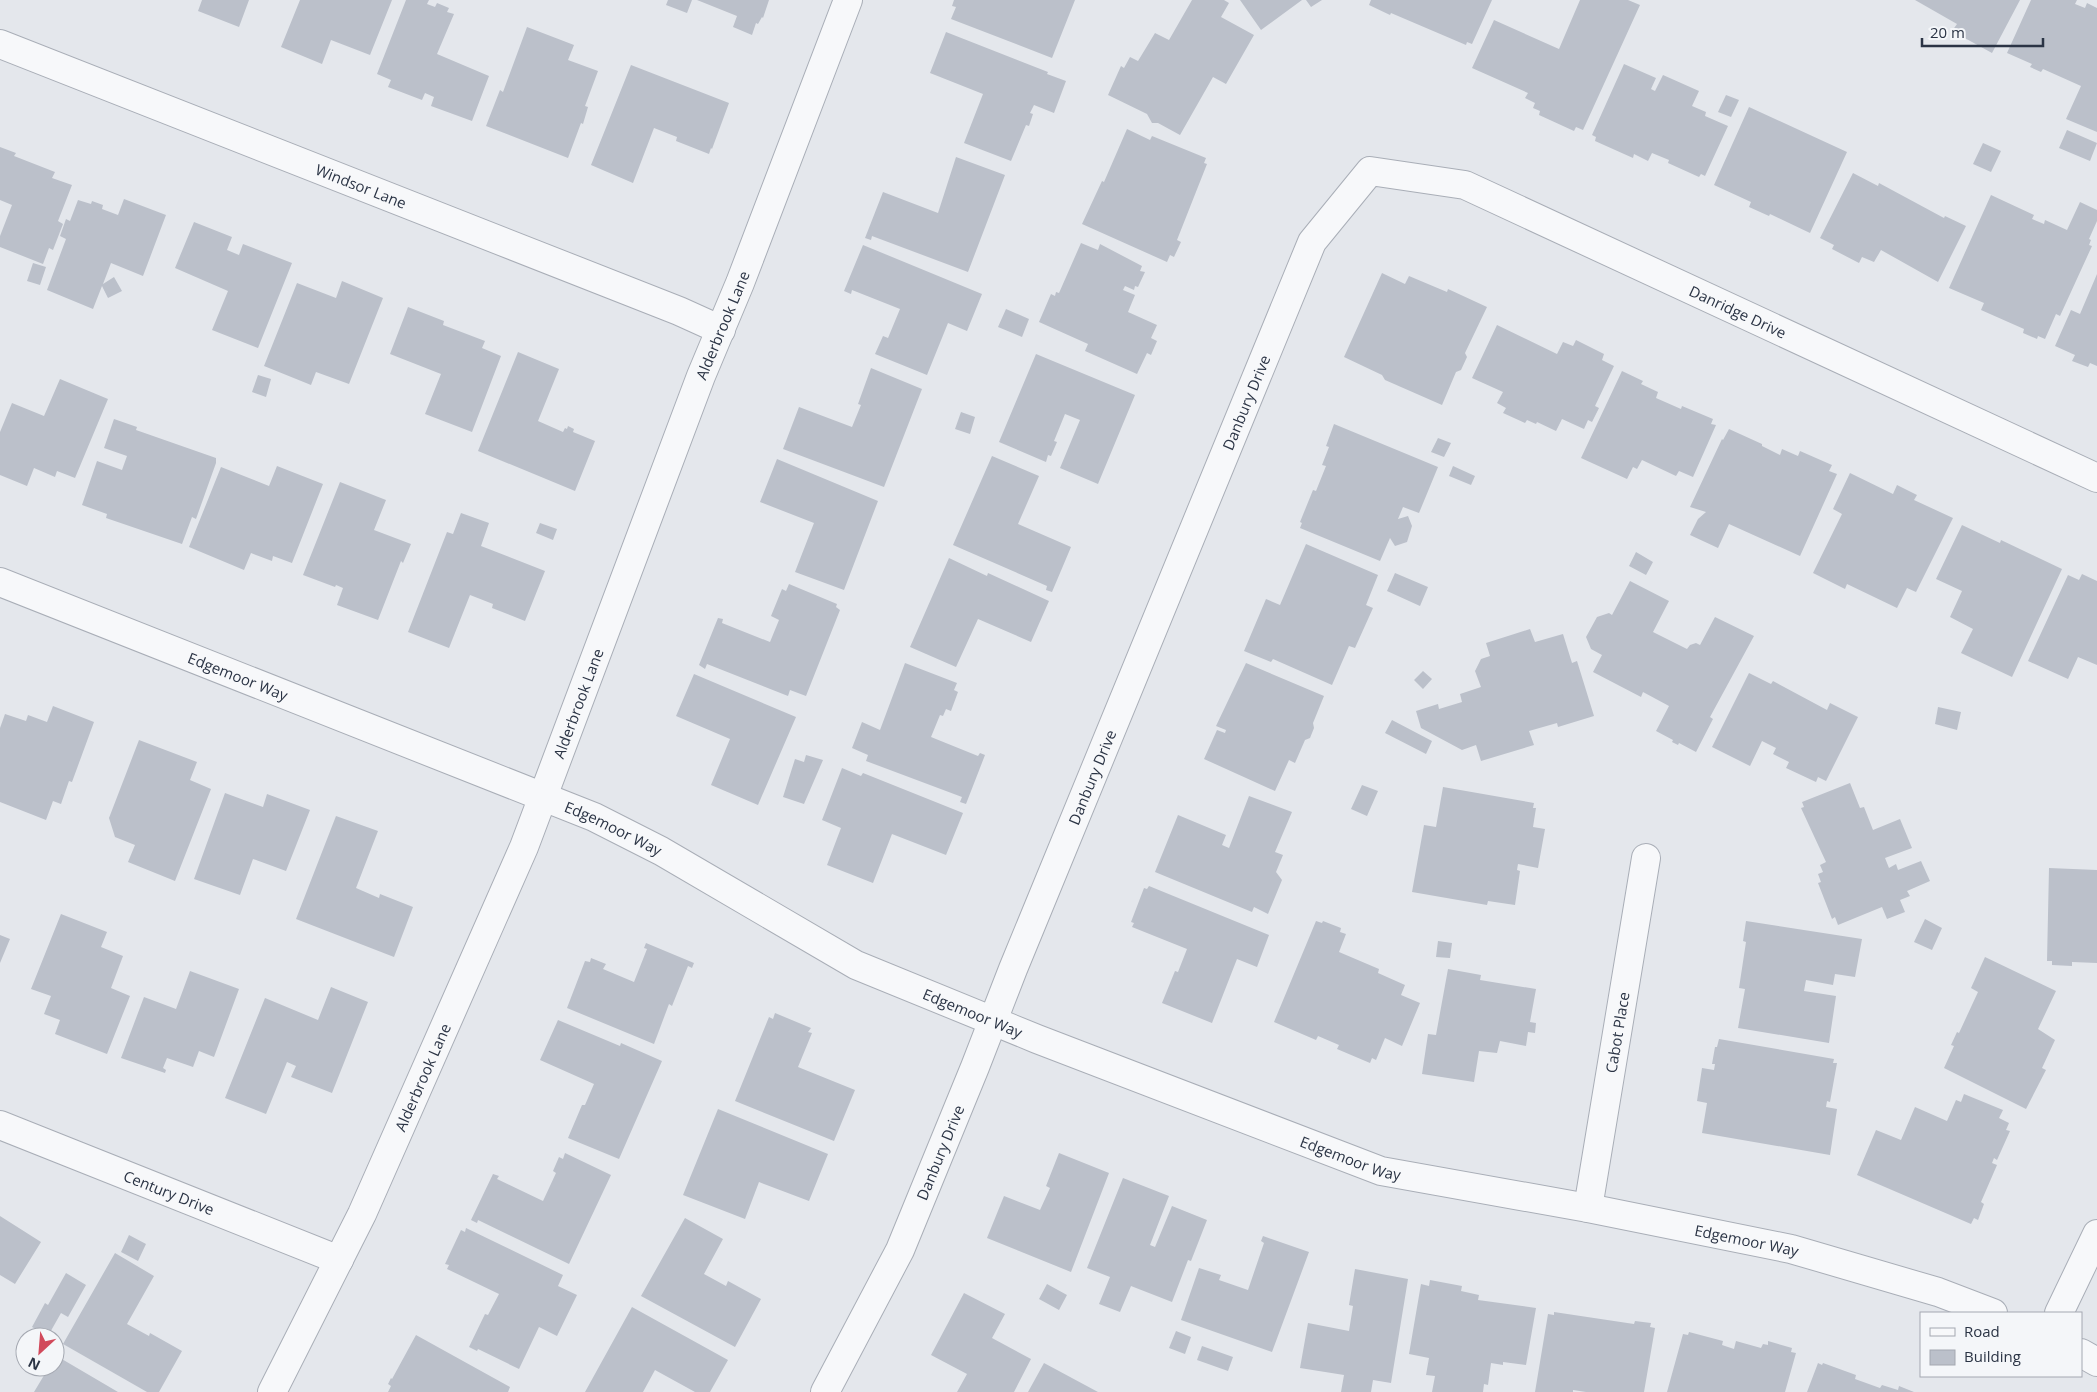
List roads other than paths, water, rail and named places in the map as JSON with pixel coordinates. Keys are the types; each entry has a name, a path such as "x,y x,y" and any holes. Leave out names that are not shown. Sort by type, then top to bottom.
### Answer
{"street":[{"name":"Alderbrook Lane","path":"272,1392 362,1214 516,865 701,376 721,330 848,0"},
{"name":"Windsor Lane","path":"0,44 679,311 721,330"},
{"name":"Danridge Drive","path":"1370,171 1465,185 2097,478"},
{"name":"Danbury Drive","path":"824,1392 900,1250 993,1022 1020,950 1312,242 1370,171"},
{"name":"Edgemoor Way","path":"0,582 594,817 661,851 856,965 993,1022 1381,1171 1588,1208 1791,1249 1938,1292 1990,1312"},
{"name":"Cabot Place","path":"1588,1208 1646,858"},
{"name":"Century Drive","path":"0,1125 339,1260"},
{"path":"2059,1312 2097,1234"},
{"path":"2082,1354 2097,1362"}]}
